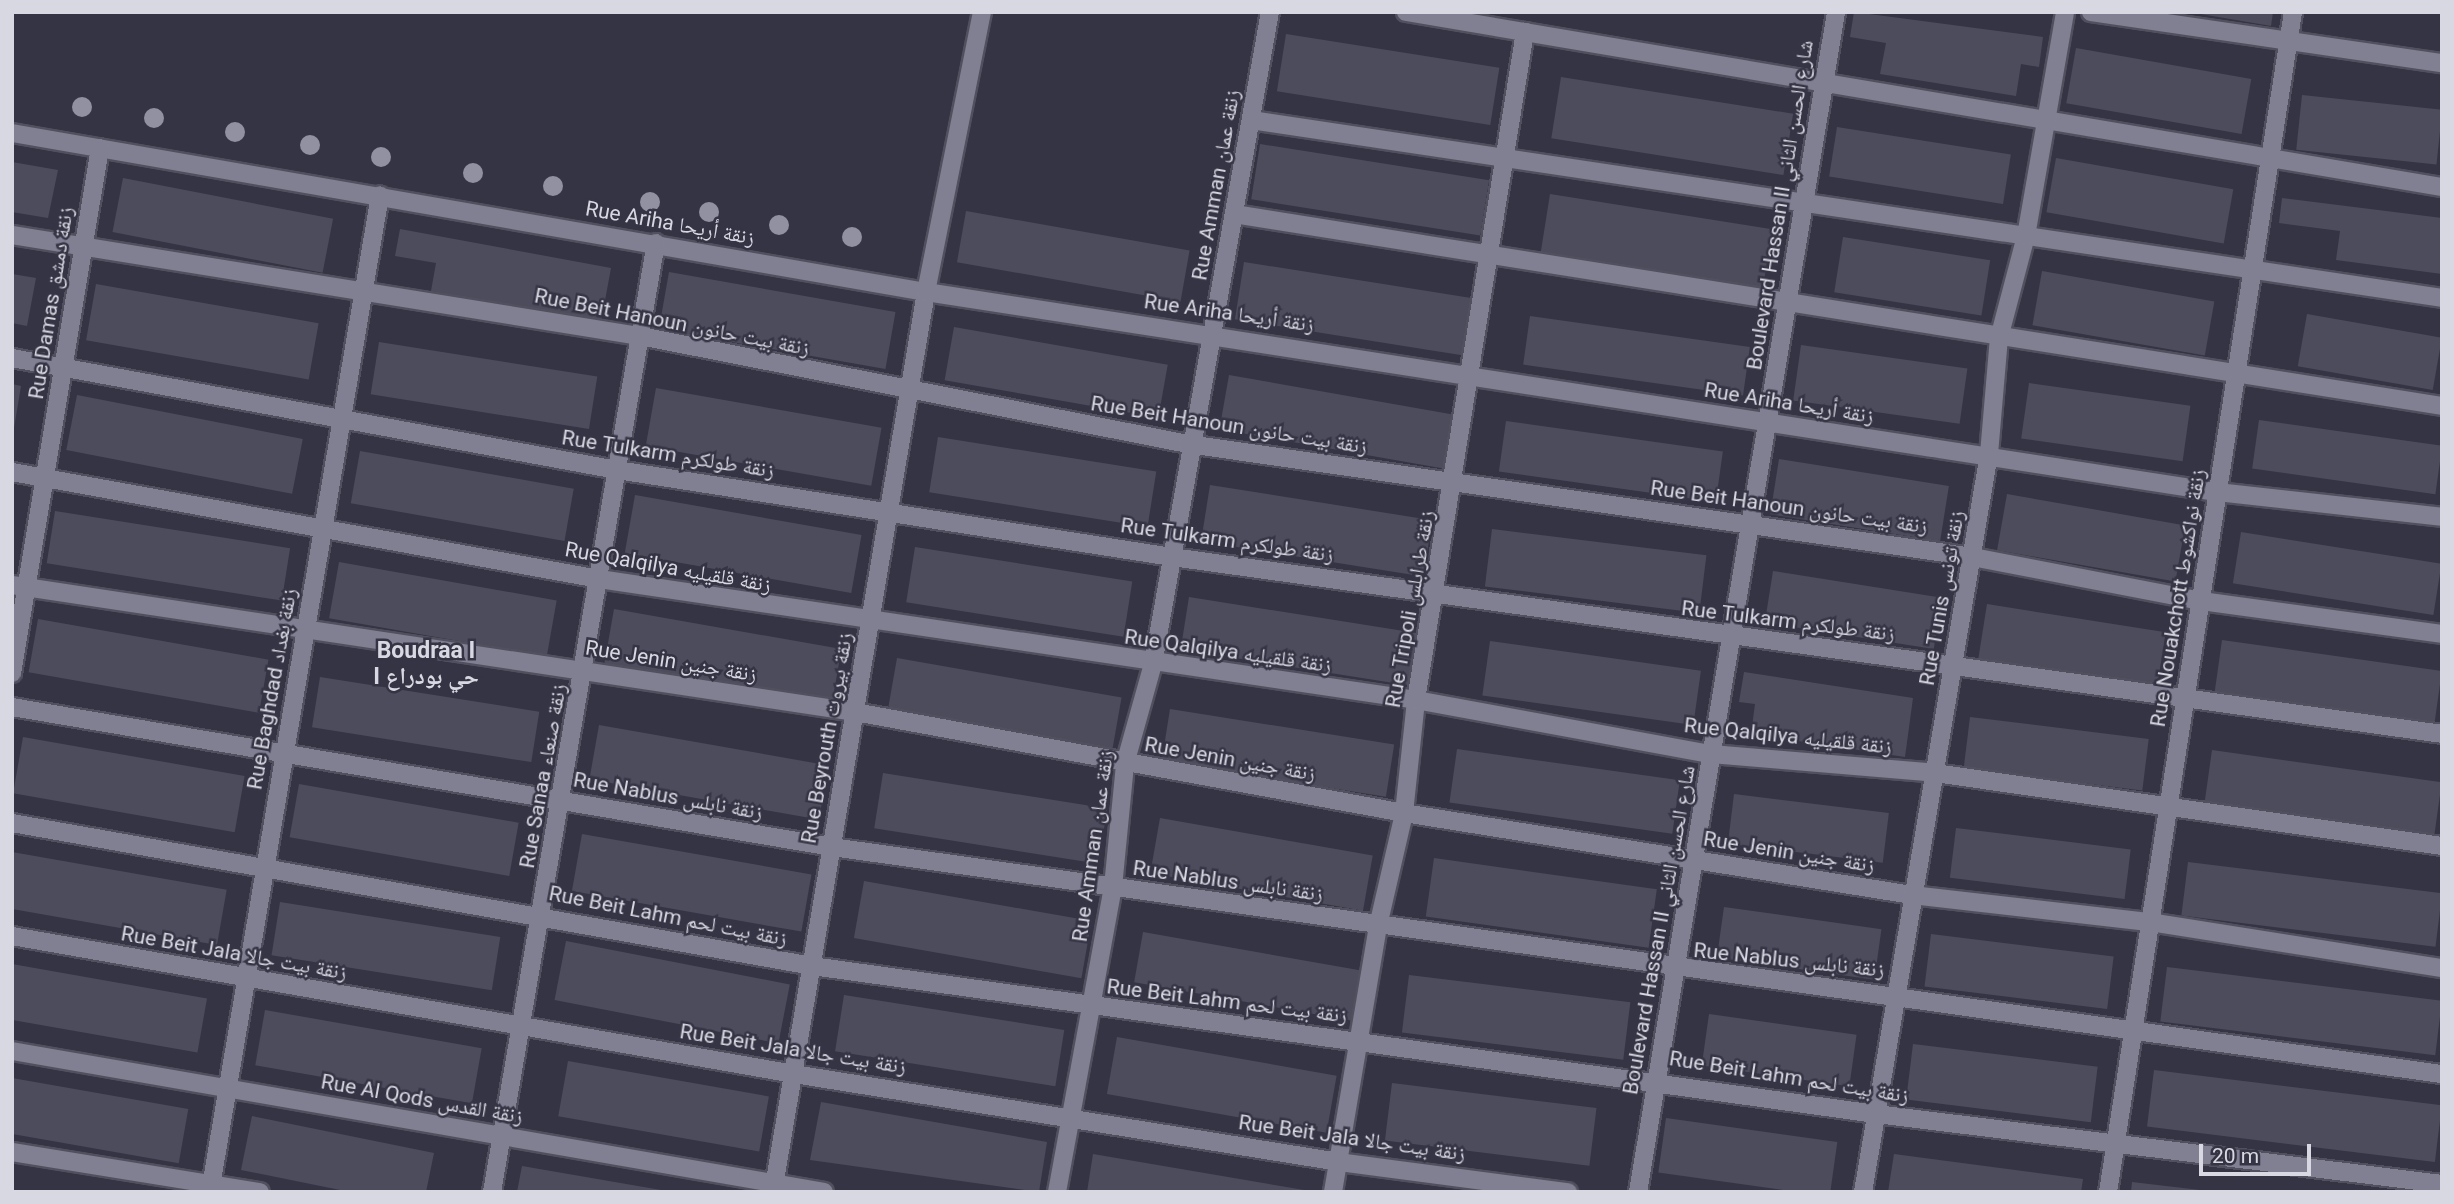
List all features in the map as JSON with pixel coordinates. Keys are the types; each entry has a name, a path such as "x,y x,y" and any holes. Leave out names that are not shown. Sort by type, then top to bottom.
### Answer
{"street":[{"name":"Rue Beyrouth زنقة بيروت","path":"774,1188 926,292 982,12"},
{"name":"Rue Amman زنقة عمان","path":"1058,1192 1113,887 1125,764 1153,664 1188,444 1212,334 1270,12"},
{"path":"1406,12 2442,187"},
{"name":"Boulevard Hassan II شارع الحسن الثاني","path":"1638,1192 1731,639 1745,524 1788,305 1836,12"},
{"name":"Rue Tunis زنقة تونس","path":"1863,1192 1912,895 1973,556 1989,454 1998,338 2026,236 2065,12"},
{"path":"2091,12 2442,63"},
{"name":"Rue Nouakchott زنقة نواكشوط","path":"2108,1192 2293,12"},
{"name":"Rue Tripoli زنقة طرابلس","path":"1333,1192 1378,926 1404,813 1416,700 1434,590 1456,484 1508,158 1525,32"},
{"path":"1251,120 2442,298"},
{"name":"Rue Ariha زنقة أريحا","path":"12,133 926,292 1472,373 1766,424 1989,454 2217,492 2442,517"},
{"name":"Rue Damas زنقة دمشق","path":"12,673 20,586 45,478 100,148"},
{"name":"Rue Baghdad زنقة بغداد","path":"211,1187 380,195"},
{"path":"1234,214 1492,251 1788,305 2442,406"},
{"name":"Rue Beit Hanoun زنقة بيت حانون","path":"12,235 640,335 911,392 1188,444 1973,556 2202,601 2442,634"},
{"name":"Rue Sanaa زنقة صنعاء","path":"492,1192 505,1137 656,243"},
{"name":"Rue Tulkarm زنقة طولكرم","path":"12,358 617,470 1172,557 1434,590 1731,639 1953,664 2442,734"},
{"name":"Rue Qalqilya زنقة قلقيليه","path":"12,472 599,579 870,624 1416,700 1711,754 1935,773 2442,846"},
{"name":"Rue Jenin زنقة جنين","path":"20,586 855,712 1125,764 1404,813 1912,895 2150,922 2442,968"},
{"name":"Rue Nablus زنقة نابلس","path":"12,707 285,751 832,847 1675,970 1897,995 2133,1026 2442,1074"},
{"name":"Rue Beit Lahm زنقة بيت لحم","path":"12,823 542,915 812,966 1091,1007 1657,1079 1876,1114 2115,1141 2442,1184"},
{"name":"Rue Beit Jala زنقة بيت جالا","path":"12,936 794,1074 1071,1116 1339,1162 1568,1192"},
{"name":"Rue Al Qods زنقة القدس","path":"12,1051 228,1087 774,1188 824,1192"},
{"path":"12,1152 211,1187 260,1192"}],"building":[{"path":"1854,12 2043,37 2039,67 2021,64 2016,96 1880,74 1886,43 1850,37"},
{"path":"2189,12 2273,12 2271,26"},
{"path":"1286,34 1499,68 1490,125 1277,91"},
{"path":"2076,48 2251,79 2242,134 2066,103"},
{"path":"1561,77 1793,114 1783,175 1551,138"},
{"path":"2302,95 2442,110 2436,164 2296,150"},
{"path":"1837,127 2011,155 2003,204 1829,176"},
{"path":"1260,144 1489,180 1480,236 1251,199"},
{"path":"2056,158 2233,189 2224,243 2046,212"},
{"path":"12,162 58,170 48,218 12,212"},
{"path":"123,178 333,219 323,273 113,232"},
{"path":"1550,194 1772,229 1763,287 1541,252"},
{"path":"2282,198 2442,218 2442,274 2336,260 2340,231 2279,223"},
{"path":"966,211 1190,250 1181,302 957,262"},
{"path":"400,229 611,268 601,322 431,291 436,263 395,256"},
{"path":"1843,237 1990,260 1981,316 1834,292"},
{"path":"1244,262 1471,298 1462,355 1235,319"},
{"path":"2042,271 2214,301 2205,356 2032,325"},
{"path":"669,272 896,312 885,369 659,329"},
{"path":"12,274 36,278 27,326 12,323"},
{"path":"96,284 319,323 309,379 86,340"},
{"path":"2307,314 2442,338 2433,390 2298,366"},
{"path":"1530,316 1750,347 1743,395 1523,365"},
{"path":"954,327 1168,365 1158,418 945,380"},
{"path":"379,342 597,377 589,429 371,394"},
{"path":"1801,345 1967,368 1960,424 1793,400"},
{"path":"1229,375 1458,415 1449,470 1219,429"},
{"path":"2029,383 2190,406 2183,461 2021,438"},
{"path":"12,384 21,386 14,428 12,428"},
{"path":"656,388 882,428 871,486 646,446"},
{"path":"77,395 303,439 292,494 66,450"},
{"path":"2259,420 2442,446 2435,494 2252,469"},
{"path":"1506,421 1723,451 1716,502 1499,472"},
{"path":"938,437 1156,472 1148,527 929,492"},
{"path":"360,451 574,489 564,541 351,503"},
{"path":"1779,459 1949,486 1940,541 1770,514"},
{"path":"1210,485 1432,520 1423,576 1201,541"},
{"path":"2007,494 2185,525 2175,582 1997,550"},
{"path":"635,495 862,535 851,593 625,553"},
{"path":"55,511 290,548 282,601 47,563"},
{"path":"1492,529 1706,555 1699,613 1485,587"},
{"path":"2241,532 2442,564 2433,615 2233,583"},
{"path":"915,547 1132,581 1124,637 906,602"},
{"path":"339,562 557,600 547,657 329,618"},
{"path":"1773,571 1942,598 1934,649 1765,622"},
{"path":"1189,597 1421,634 1413,686 1181,649"},
{"path":"1987,604 2166,632 2157,687 1978,658"},
{"path":"614,609 841,649 832,704 604,664"},
{"path":"38,619 268,660 259,713 29,672"},
{"path":"2222,640 2442,671 2435,722 2215,691"},
{"path":"1490,641 1701,671 1693,725 1482,695"},
{"path":"897,658 1122,698 1112,754 887,714"},
{"path":"1744,672 1913,698 1905,757 1751,734 1755,704 1739,702"},
{"path":"320,677 539,712 531,762 312,727"},
{"path":"1170,709 1394,745 1386,797 1162,761"},
{"path":"1970,717 2149,739 2142,791 1964,769"},
{"path":"599,725 828,765 819,820 589,779"},
{"path":"23,737 245,776 235,832 13,793"},
{"path":"1457,749 1680,780 1672,834 1449,802"},
{"path":"2212,750 2442,782 2434,835 2205,802"},
{"path":"883,773 1107,809 1098,864 874,828"},
{"path":"299,784 519,823 509,876 290,837"},
{"path":"1734,794 1889,813 1883,863 1728,844"},
{"path":"1160,818 1373,856 1363,911 1150,873"},
{"path":"1956,828 2131,849 2125,899 1950,878"},
{"path":"582,834 811,874 801,932 572,891"},
{"path":"12,852 227,890 217,945 12,909"},
{"path":"1434,858 1657,889 1649,948 1426,916"},
{"path":"2188,862 2442,893 2436,947 2181,916"},
{"path":"864,881 1091,921 1081,978 854,938"},
{"path":"280,902 500,937 492,990 272,955"},
{"path":"1724,907 1881,929 1874,980 1717,958"},
{"path":"1143,932 1363,971 1354,1021 1134,982"},
{"path":"1931,934 2114,956 2107,1009 1925,987"},
{"path":"566,941 790,985 778,1043 555,1000"},
{"path":"12,964 207,998 197,1053 12,1020"},
{"path":"2167,967 2442,1001 2435,1055 2160,1022"},
{"path":"1409,975 1630,1002 1623,1060 1402,1033"},
{"path":"844,995 1064,1030 1055,1086 835,1051"},
{"path":"265,1010 482,1048 472,1103 255,1065"},
{"path":"1709,1014 1857,1035 1849,1086 1702,1065"},
{"path":"1117,1037 1337,1076 1327,1133 1107,1094"},
{"path":"1913,1044 2098,1067 2091,1122 1906,1100"},
{"path":"568,1061 769,1096 759,1152 558,1116"},
{"path":"2154,1070 2442,1105 2435,1162 2147,1127"},
{"path":"12,1078 188,1109 179,1163 12,1134"},
{"path":"1392,1083 1596,1108 1589,1166 1385,1141"},
{"path":"821,1102 1047,1142 1039,1192 810,1160"},
{"path":"252,1116 434,1153 426,1192 350,1192 241,1170"},
{"path":"1666,1118 1837,1142 1830,1192 1797,1192 1658,1172"},
{"path":"1093,1154 1304,1190 1304,1192 1087,1192"},
{"path":"1894,1154 2083,1179 2081,1192 1888,1192"},
{"path":"522,1166 661,1190 661,1192 517,1192"},
{"path":"2132,1182 2200,1190 2200,1192 2131,1192"}],"district":[{"name":"Boudraa I I حي بودراع","path":"426,664"}]}
